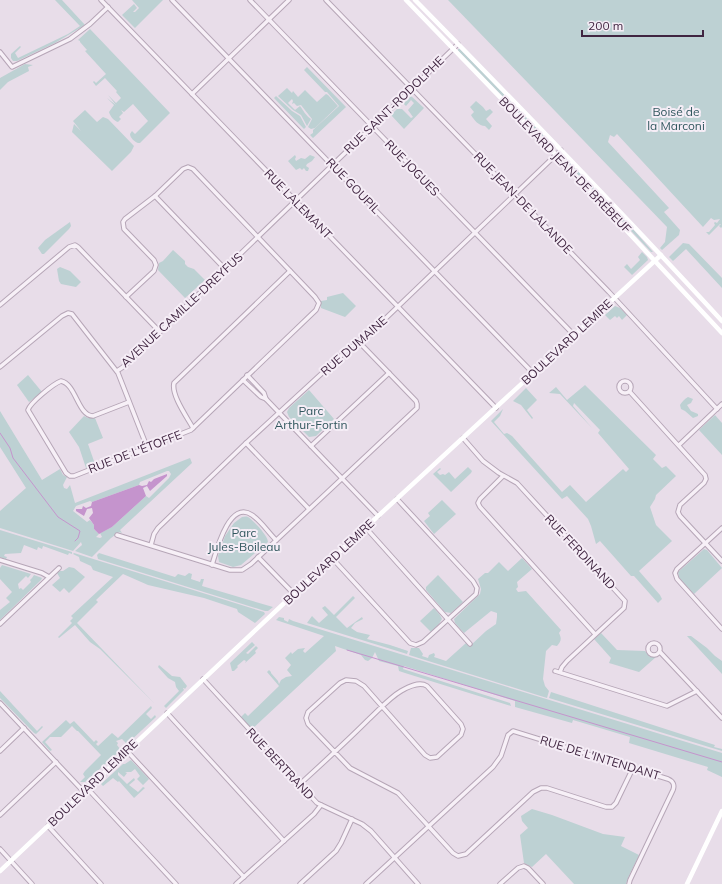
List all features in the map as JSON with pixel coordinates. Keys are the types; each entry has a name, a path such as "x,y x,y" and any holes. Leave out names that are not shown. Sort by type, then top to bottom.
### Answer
{"main road":[{"name":"BOULEVARD JEAN-DE BRÉBEUF","path":"406,0 556,154 656,260 722,333"},
{"name":"BOULEVARD JEAN-DE BRÉBEUF","path":"415,0 561,150 661,255 722,322"},
{"name":"BOULEVARD LEMIRE","path":"0,872 332,558 661,255"},
{"path":"687,884 722,811"}],"street":[{"name":"RUE LALEMANT","path":"101,0 496,408"},
{"name":"RUE GOUPIL","path":"172,0 533,373"},
{"name":"RUE JOGUES","path":"250,0 574,335"},
{"path":"192,94 289,0"},
{"name":"RUE JEAN-DE LALANDE","path":"326,0 615,298 717,409"},
{"path":"0,52 12,67 70,39 90,24 108,7"},
{"path":"420,14 424,9"},
{"name":"RUE SAINT-RODOLPHE","path":"295,200 458,44"},
{"name":"RUE DUMAINE","path":"151,545 154,534 158,528 246,443 347,350 377,327 561,150"},
{"name":"RUE DE L'ÉTOFFE","path":"129,402 90,416 86,414 68,385 61,381 55,384 30,405 28,410 64,470 70,476 74,476 193,428 318,307 317,299 192,168 188,167 183,169 155,196"},
{"path":"126,297 154,271 156,266 154,260 124,229 123,224 125,219 155,196 225,269"},
{"name":"AVENUE CAMILLE-DREYFUS","path":"0,367 62,316 69,313 74,315 117,371 123,367 258,238 295,200"},
{"path":"0,304 73,245 78,247 160,332"},
{"path":"193,428 178,402 174,390 174,382 290,271"},
{"path":"116,535 230,570 240,570 246,567 412,414 418,406 358,341"},
{"path":"117,371 147,447"},
{"path":"311,446 389,374"},
{"path":"247,375 264,393 266,399"},
{"path":"243,380 279,412 378,516"},
{"path":"630,392 703,472 706,479 704,483 680,506 678,512 722,562"},
{"path":"679,445 722,404"},
{"name":"RUE FERDINAND","path":"463,438 483,461 503,476 517,484 624,600 624,608 566,661 560,672"},
{"path":"246,443 309,509"},
{"path":"503,476 480,499 478,502 479,506 595,634"},
{"path":"332,558 413,644 418,645 422,643 476,594 477,590 475,583 397,499"},
{"path":"212,564 223,532 231,520 239,514 245,513 252,515 276,540"},
{"path":"366,528 470,644"},
{"path":"722,528 677,569 675,573 675,576 680,584 722,629"},
{"path":"258,557 294,594"},
{"path":"0,560 42,573 49,577"},
{"path":"0,624 59,568"},
{"path":"660,652 722,718"},
{"path":"554,671 667,706 697,691"},
{"name":"RUE BERTRAND","path":"203,679 317,803 362,824 371,831 418,884"},
{"path":"300,784 334,753 382,707 401,691 415,685 422,684 426,686 461,724 462,732 457,739 437,757 430,758 425,755 382,707 361,684 355,680 348,680 340,683 308,712 306,718 308,724 334,753 351,769 397,792 453,853 458,856 466,854 538,789 547,788 606,807 612,807 616,803 632,768"},
{"path":"0,703 176,884"},
{"path":"167,713 284,841"},
{"path":"0,751 24,728"},
{"name":"RUE DE L'INTENDANT","path":"428,826 494,765 501,756 508,735 511,732 517,732 673,782 674,788 629,884"},
{"path":"127,751 244,877"},
{"path":"0,815 56,762"},
{"path":"236,884 314,814 321,805"},
{"path":"300,884 336,851 352,819"},
{"path":"48,826 101,884"},
{"path":"366,884 428,826"},
{"path":"0,849 32,884"},
{"path":"500,884 518,868 524,866 528,868 543,884"}],"green space":[{"path":"55,0 62,0 85,25 55,43 17,61 13,61 11,54 20,46 21,47 15,53 18,58 68,34 80,26"},
{"path":"132,0 163,0 135,28 122,15 134,4 137,8 133,12 139,8"},
{"name":"Boisé de la Marconi","path":"448,0 722,0 722,227 721,228 719,226 720,224 709,235 706,232 709,232 715,225 714,223 717,223 720,219 714,220 711,218 703,227 617,134 614,137 610,135 608,142 669,208 664,212 680,230 679,235 662,250 660,248 665,242 667,227"},
{"path":"90,29 170,113 140,143 133,140 130,134 132,131 135,134 148,121 133,104 124,112 121,110 123,113 119,117 121,119 118,122 115,121 109,112 114,105 107,98 116,105 108,95 116,103 121,98 116,92 117,91 105,78 96,86 93,82 94,81 96,83 106,74 85,51 87,50 78,40"},
{"path":"458,49 460,49 555,146 555,150 458,51"},
{"path":"25,64 33,65 28,67 29,71 8,82 0,90 0,78"},
{"path":"307,67 346,107 313,138 310,135 313,133 313,130 339,106 304,70"},
{"path":"287,88 292,93 293,91 298,97 305,90 317,102 326,94 338,106 315,128 311,129 308,127 312,119 301,105 297,106 294,103 292,104 292,99 288,103 295,110 300,106 306,115 311,119 307,126 301,115 293,110 278,96"},
{"path":"276,96 292,111 300,116 306,127 304,129 274,98"},
{"path":"411,96 424,108 404,129 391,115 397,109 402,109 411,118 413,117 408,110 414,103 411,100 406,106 403,103"},
{"path":"476,101 486,111 490,109 493,112 486,119 492,126 489,130 477,122 471,115 474,112 470,107"},
{"path":"85,110 97,122 103,117 108,119 134,146 131,152 112,171 72,132 74,124 81,131 73,121"},
{"path":"295,155 296,161 301,158 305,159 310,155 315,157 306,166 309,168 308,171 304,168 302,170 300,168 296,170 288,161"},
{"path":"562,155 625,220 653,252 651,252 568,164"},
{"path":"70,222 71,226 69,229 44,254 42,254 38,248 45,240"},
{"path":"683,243 689,244 722,278 722,288 686,249 673,261 669,257"},
{"path":"173,250 185,261 185,264 188,267 194,269 205,280 185,298 158,270 159,263 163,261"},
{"path":"642,252 648,260 632,275 624,267 627,264 631,269 640,260 638,257"},
{"path":"60,267 70,271 81,282 76,287 61,284 57,269"},
{"path":"343,293 356,306 345,317 321,308 321,301 327,300 327,297"},
{"path":"615,306 620,308 627,315 622,320 619,316 617,318 615,316 610,320 605,315"},
{"path":"28,375 42,392 29,402 17,385"},
{"path":"585,385 656,455 653,459 662,468 666,466 676,476 656,495 650,507 656,525 672,541 639,571 660,595 662,599 658,603 634,576 631,576 600,541 596,544 588,519 567,496 562,499 491,421 503,409 500,416 494,422 504,434 507,433 512,436 562,492 570,485 586,502 623,469 626,472 629,469 598,433 600,430 574,403 573,406 592,428 560,394 549,393 556,387 567,400"},
{"path":"526,388 537,400 527,410 533,418 532,419 521,405 513,401"},
{"name":"Parc Arthur-Fortin","path":"309,390 334,419 316,436 309,437 289,417 287,412 289,408"},
{"path":"688,397 693,399 691,403 687,405 691,411 698,414 698,416 693,418 681,409 680,405"},
{"path":"0,411 42,480 60,469 63,475 67,477 63,485 64,488 67,489 70,485 75,503 190,458 192,463 120,530 122,533 119,532 111,538 92,557 75,551 82,545 81,542 73,551 0,528 0,511 26,488 0,447","holes":["169,471 171,474 169,478 149,498 146,496 112,527 100,533 102,537 100,538 96,537 99,534 94,529 94,525 90,520 87,522 73,511 76,506 90,501 92,502 139,485 140,482"]},
{"path":"715,415 722,423 722,455 699,430"},
{"path":"84,416 88,418 95,418 103,438 88,444 95,464 86,468 79,447 69,432"},
{"path":"468,467 472,471 471,473 451,492 433,474 440,468 441,469 437,472 440,475 445,475 449,472 455,479"},
{"path":"442,500 456,514 434,534 424,521 430,516 428,513"},
{"name":"Parc Jules-Boileau","path":"242,517 248,517 253,521 263,532 268,542 241,565 233,567 219,562 218,556 225,536 234,523"},
{"path":"0,530 72,552 72,554 69,553 68,555 43,546 42,549 38,547 37,550 24,545 21,553 5,554 4,556 7,557 6,559 0,557"},
{"path":"704,549 707,550 722,568 694,594 679,578 678,572"},
{"path":"74,553 264,612 265,614 255,623 238,612 237,609 204,598 148,585 123,574 96,600 98,602 77,623 155,704 100,649 90,642 75,625 59,638 58,637 72,623 70,621 73,618 71,616 113,577 93,570 91,566 80,561 79,557 73,554"},
{"path":"99,553 175,577 178,574 185,576 189,573 192,574 191,579 200,582 201,579 204,579 202,586 273,607 268,611 265,611 98,559 97,555"},
{"path":"522,558 532,569 517,582 518,587 516,589 518,592 526,591 561,630 559,633 561,640 557,646 552,645 546,651 543,679 545,686 549,691 547,698 409,655 411,648 419,648 423,654 422,656 428,658 429,655 434,653 434,657 446,661 466,643 470,646 496,624 497,613 491,611 464,633 455,623 454,619 480,594 481,589 478,579 485,573 488,573 499,562 508,571"},
{"path":"2,565 31,574 28,578 26,576 18,584 19,589 21,588 23,590 31,582 30,580 34,575 42,578 0,620 0,610 10,602 6,598 12,592 0,579 0,568"},
{"path":"69,567 74,568 85,577 69,593 64,588 60,592 52,585 60,578 57,573"},
{"path":"438,575 463,602 451,613 445,612 426,590 426,587"},
{"path":"353,596 355,598 336,617 347,628 362,617 363,619 355,623 351,628 357,632 370,635 367,639 408,651 407,654 307,623 312,616 319,623 328,615 322,608 325,606 334,615"},
{"path":"434,608 442,619 431,632 420,621"},
{"path":"279,617 284,618 284,620 288,622 289,619 722,753 722,777 707,770 708,767 629,743 630,737 573,720 572,723 515,707 515,701 404,666 403,669 510,703 511,706 399,671 398,666 379,661 375,652 372,658 368,661 361,655 335,646 336,651 252,729 241,717 245,713 248,716 279,686 267,672 269,670 279,684 281,680 292,676 287,670 291,665 285,658 291,652 292,654 298,649 305,648 303,651 305,653 324,636 276,620"},
{"path":"601,633 617,650 645,651 650,657 656,657 639,672 609,663 611,658 594,639"},
{"path":"687,636 691,636 722,661 722,674"},
{"path":"252,642 255,645 246,653 248,654 256,646 258,648 255,651 256,653 245,663 246,661 244,660 234,671 232,671 230,663"},
{"path":"159,665 172,676 180,677 187,686 185,689 183,688 184,690 166,708 164,706 179,691 175,682 168,678 158,667"},
{"path":"0,691 37,731 42,726 43,727 36,734 0,698"},
{"path":"551,692 715,745 714,747 722,749 722,751 549,698"},
{"path":"151,706 152,708 146,714 151,719 155,715 156,717 127,744 122,739 116,741 120,749 122,749 85,782 80,782 85,777 83,774 101,755 78,731 72,726 61,737 50,737 45,742 52,750 50,751 42,742 66,720 70,724 74,721 94,742 96,740 98,742 96,744 98,746 112,733 118,738"},
{"path":"131,760 149,779 143,785 137,779 140,776 135,769 131,772 125,772 127,773 124,777 118,772 118,775 127,784 134,778 135,780 129,785 138,792 143,787 145,788 134,798 119,781 118,782 113,778 103,786 101,784 123,764"},
{"path":"532,809 603,834 625,837 621,846 639,855 626,884 574,884 546,854 532,867 524,863 520,835 528,828 522,821 521,816"}],"shaded area":[{"path":"167,474 167,476 150,491 147,486 143,488 146,496 112,527 99,534 94,529 94,525 89,518 93,513 92,508 87,509 84,516 76,511 76,509 82,509 83,506 86,508 91,506 92,502 139,485 147,485 149,481 151,482 154,479"}],"waterway":[{"path":"0,433 10,448 13,458 58,517 80,531 78,538 75,541"},
{"path":"347,650 722,762"}]}
